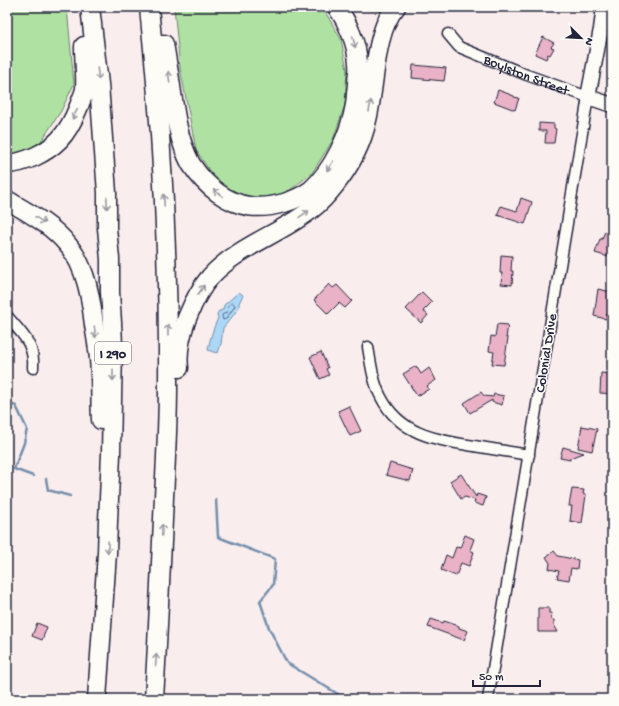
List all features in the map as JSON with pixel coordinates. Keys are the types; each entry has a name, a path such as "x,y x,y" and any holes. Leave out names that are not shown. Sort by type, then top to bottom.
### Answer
{"highway":[{"path":"7,164 22,162 51,147 62,137 77,111 85,90 84,7"},
{"name":"I 290","path":"90,7 101,105 107,193 113,389 108,553 97,699"},
{"path":"149,7 164,183 168,308 167,422 160,599 154,699"},
{"path":"158,7 176,123 192,164 205,182 224,197 241,205 260,207 291,201 309,191 320,180 332,163 346,135 355,104 358,62 352,34 337,7"},
{"path":"167,422 179,375 179,356 182,334 190,309 212,275 228,261 308,212 325,197 341,176 354,154 363,133 367,120 382,33 386,20 396,7"},
{"path":"7,200 45,223 61,237 71,248 82,269 90,295 99,360 103,440 103,490 108,521"}],"street":[{"name":"Colonial Drive","path":"488,699 604,7"},
{"name":"Boylston Street","path":"448,34 459,48 527,75 612,105"},
{"path":"7,316 30,345 33,355 33,368"},
{"path":"368,347 374,381 381,397 390,412 409,428 438,440 529,455"}],"green space":[{"path":"7,7 67,7 74,84 61,111 40,143 12,157 7,157"},
{"path":"174,7 320,7 324,10 341,39 347,70 345,105 333,140 312,173 285,194 251,199 218,184 196,150 180,68"}],"water":[{"path":"239,292 243,295 239,303 239,307 223,328 218,353 208,350 218,318 217,314 219,311 223,310 224,305"}],"building":[{"path":"543,37 554,43 551,47 554,48 550,55 548,54 546,59 535,54"},
{"path":"413,65 446,68 444,81 412,78"},
{"path":"498,90 519,98 515,110 494,102"},
{"path":"539,123 554,124 554,128 556,129 554,143 545,143 546,131 539,131"},
{"path":"521,198 532,202 525,224 497,215 501,206 517,211"},
{"path":"605,231 612,233 612,258 595,253 600,239 602,239"},
{"path":"501,255 512,256 512,285 501,284"},
{"path":"329,284 333,288 337,285 352,301 345,308 339,303 328,314 314,300"},
{"path":"598,289 611,292 609,301 612,301 612,315 607,314 606,319 594,316"},
{"path":"422,292 432,302 423,311 428,315 421,323 406,309"},
{"path":"497,324 508,325 506,338 508,338 504,365 492,364 494,352 489,351 491,336 495,337"},
{"path":"321,352 328,368 326,369 329,375 320,379 310,357"},
{"path":"416,366 421,374 429,368 436,380 427,386 429,389 417,396 403,374"},
{"path":"601,373 612,374 612,394 600,393"},
{"path":"481,392 484,396 493,397 494,394 504,396 502,405 492,402 492,400 470,413 464,403"},
{"path":"349,406 361,431 350,436 338,411"},
{"path":"582,426 597,429 592,451 578,448"},
{"path":"563,447 584,453 570,458 570,460 560,458"},
{"path":"390,463 413,470 410,481 386,475"},
{"path":"461,474 476,497 477,494 486,497 483,506 474,503 475,500 465,497 461,499 450,481"},
{"path":"572,489 584,490 583,494 586,495 582,523 570,521 572,506 569,506"},
{"path":"465,535 474,539 470,550 474,552 469,566 461,563 456,576 441,570 446,555 452,558 456,547 460,548"},
{"path":"554,551 558,556 578,560 577,569 571,568 569,580 557,578 559,571 549,569 550,563 546,557"},
{"path":"538,608 549,608 549,613 552,613 551,619 554,620 554,625 558,632 538,632"},
{"path":"431,619 443,623 444,621 468,631 464,640 428,627"},
{"path":"37,623 47,627 42,640 32,636"}],"waterway":[{"path":"7,403 16,406 27,429 24,443 14,469 33,476"},
{"path":"46,479 48,490 70,496"},
{"path":"216,499 218,537 275,559 273,585 260,601 269,628 287,663 346,699"}]}
